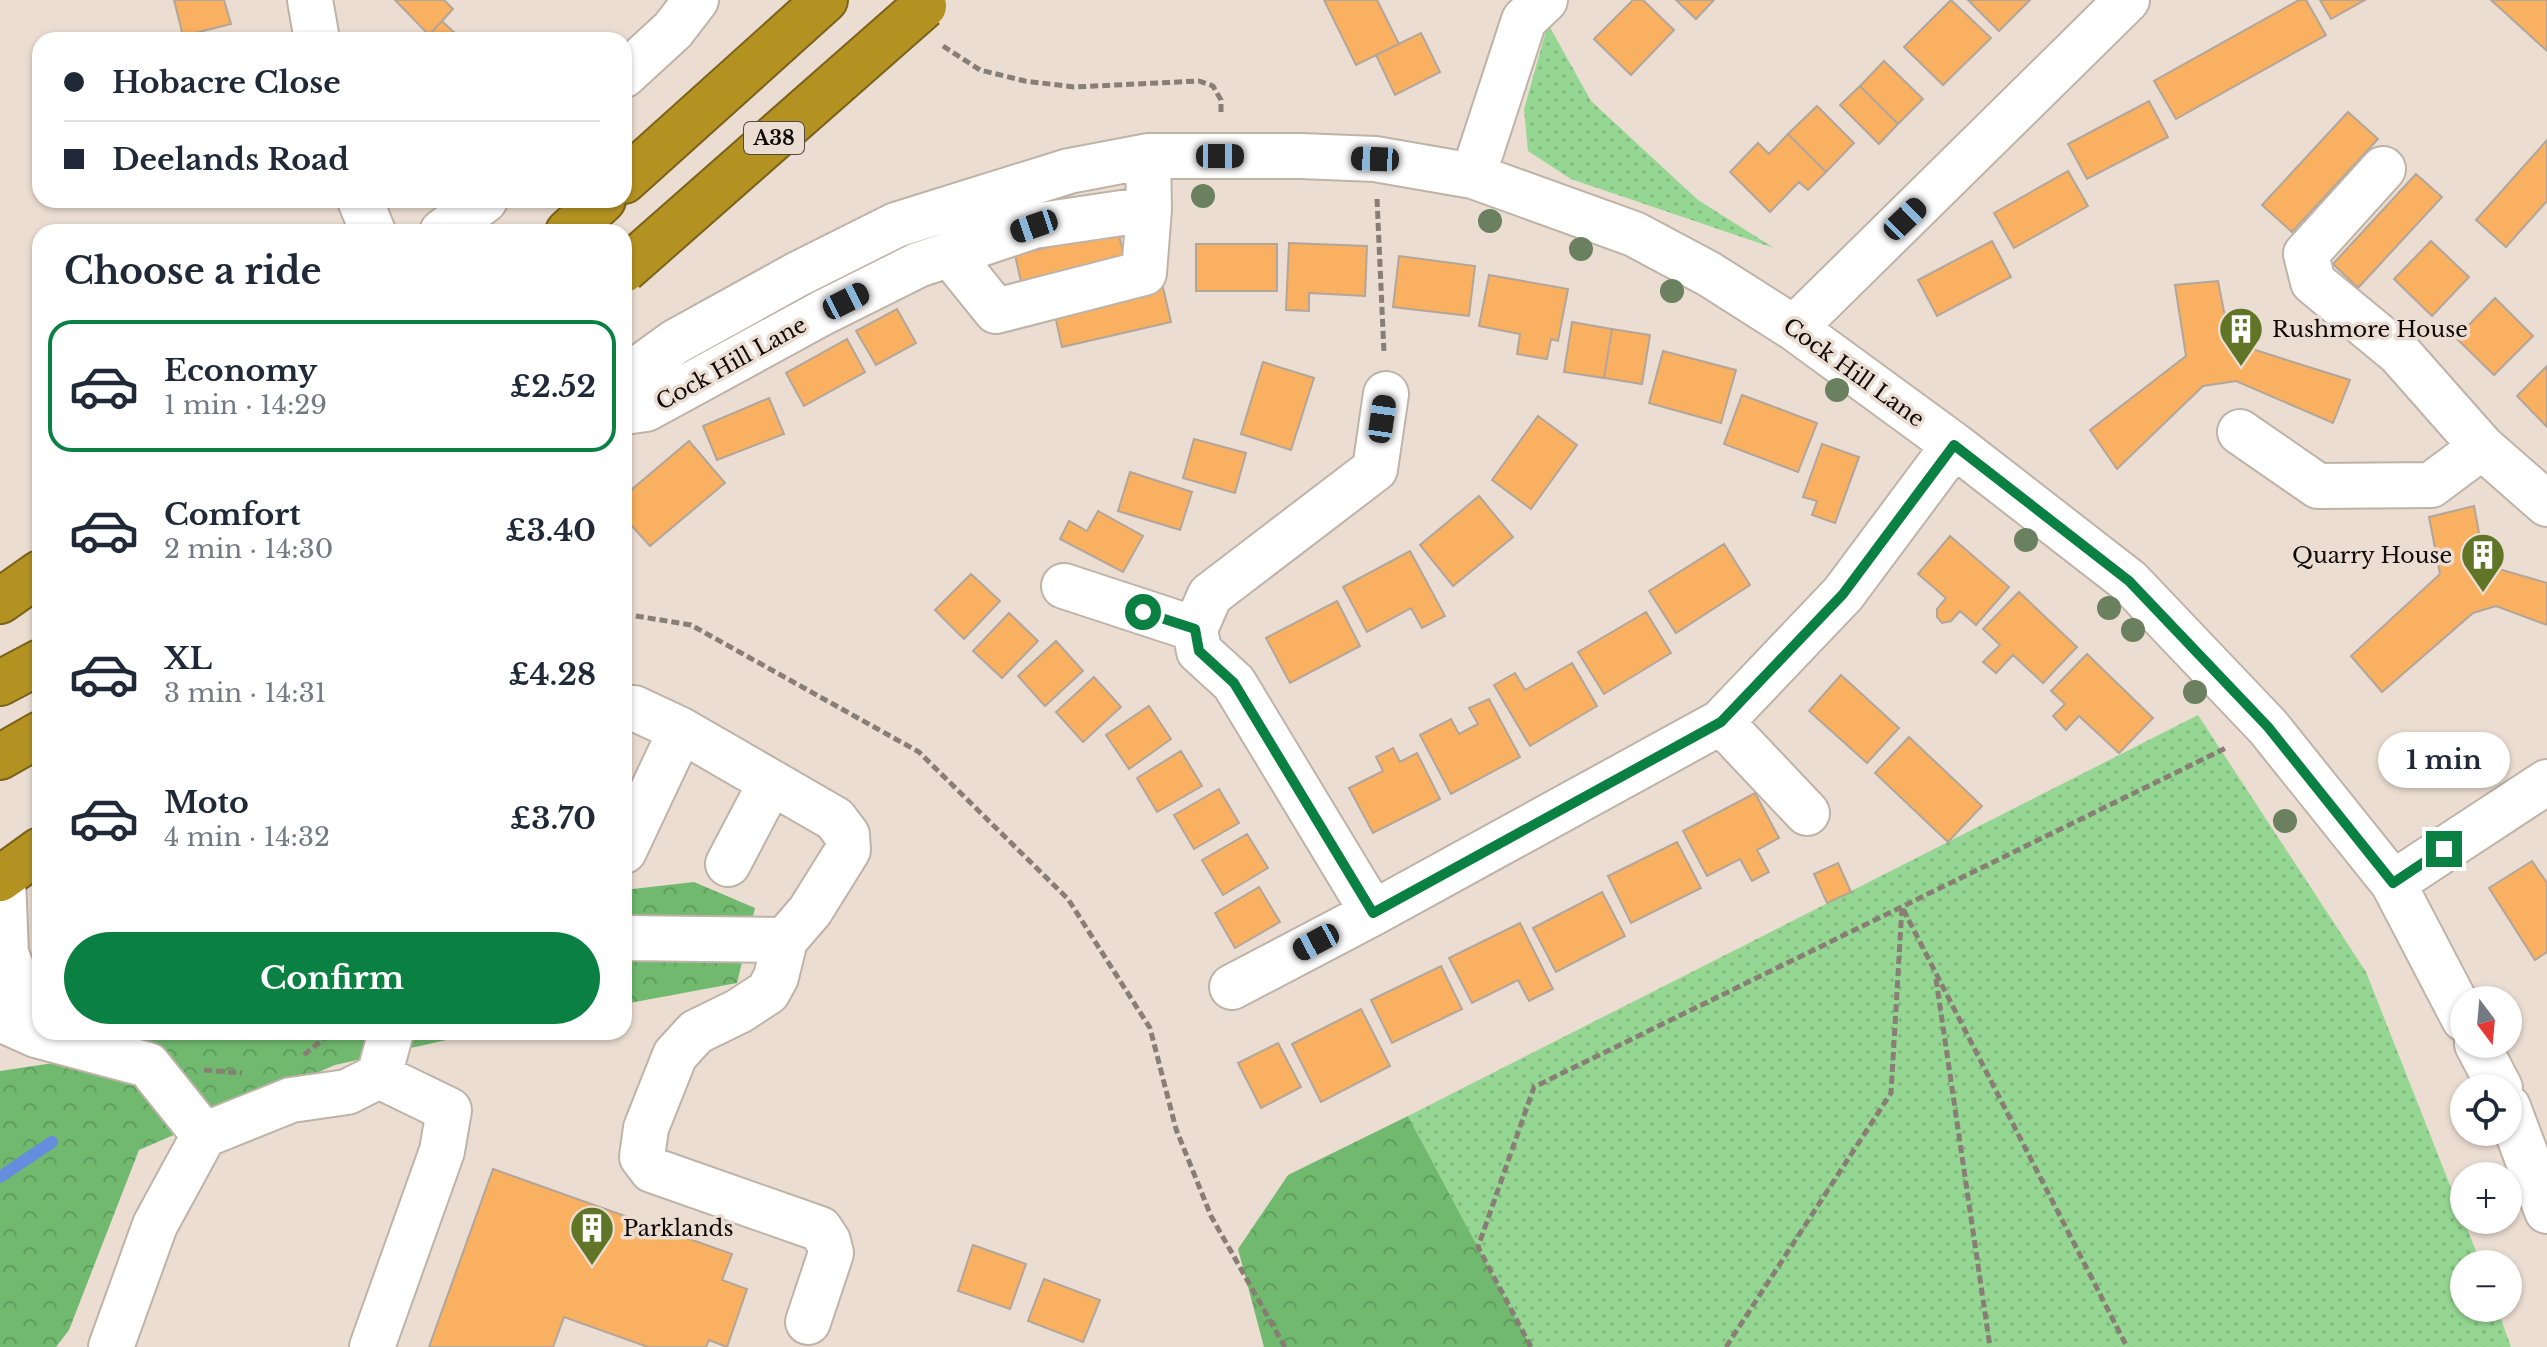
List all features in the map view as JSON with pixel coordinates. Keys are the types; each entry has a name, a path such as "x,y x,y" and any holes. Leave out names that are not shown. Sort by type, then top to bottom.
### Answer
{"highway":[{"path":"632,174 825,0"},
{"name":"A38","path":"632,263 932,17"},
{"path":"577,224 594,208"},
{"path":"0,601 32,579"},
{"path":"0,683 32,666"},
{"path":"0,757 32,739"},
{"path":"2,879 32,856"}],"street":[{"path":"310,0 316,32"},
{"path":"632,68 673,30 696,0"},
{"path":"1794,328 2127,0"},
{"path":"1473,176 1522,7"},
{"path":"950,254 996,311 1144,273 1149,209 1148,156"},
{"name":"Cock Hill Lane","path":"632,373 675,342 798,274 896,225 1069,171 1148,156 1220,156 1375,159 1473,176 1634,234 1709,274 1794,328 1954,445 2129,581 2268,727 2393,883 2450,992"},
{"path":"2383,169 2306,254 2313,282 2399,353 2482,447 2547,504"},
{"path":"453,224 474,208"},
{"name":"Cock Hill Lane","path":"632,411 646,409 822,313 918,265 1034,226 1149,209"},
{"path":"1373,913 1234,683 1199,651 1195,629 1210,595 1375,469 1386,394"},
{"path":"2240,432 2318,486 2431,485 2482,447"},
{"path":"1232,987 1721,722 1843,594 1954,445"},
{"path":"1064,586 1195,629"},
{"path":"632,708 681,730 835,819 847,835 848,850 810,911 785,940 776,977 768,992 739,1011 696,1032 675,1055 646,1128 642,1157 652,1170 820,1229 831,1253 808,1322"},
{"path":"1721,722 1807,813"},
{"path":"632,834 681,730"},
{"path":"728,864 771,782"},
{"path":"2393,883 2547,782"},
{"path":"2,879 6,953 18,1027"},
{"path":"632,938 785,940"},
{"path":"62,1040 148,1065 204,1135"},
{"path":"111,1347 155,1225 204,1135 291,1100 347,1092 379,1076 389,1040"},
{"path":"372,1347 442,1151 449,1110 379,1076"},
{"path":"2522,1144 2547,1211"}],"path":[{"path":"932,17 980,70 1025,81 1074,87 1199,81 1213,86 1221,100 1220,156"},
{"path":"1375,159 1386,394"},
{"path":"632,615 691,625 919,752 1068,899 1150,1028 1176,1129 1211,1216 1285,1347"},
{"path":"1531,1347 1478,1247 1534,1087 2268,727"},
{"path":"1902,907 2127,1347"},
{"path":"1726,1347 1891,1093 1902,907"},
{"path":"1936,974 1990,1347"},
{"path":"300,1059 323,1040"},
{"path":"148,1065 249,1074"}],"green space":[{"path":"1548,24 1591,101 1698,200 1774,248 1571,179 1528,151 1524,109"},
{"path":"2198,715 2366,972 2450,1185 2450,1234 2469,1234 2475,1250 2450,1250 2450,1322 2502,1322 2511,1347 1531,1347 1408,1116"},
{"path":"694,882 755,908 737,983 632,1003 632,889"},
{"path":"67,1040 446,1040 335,1065 139,1150 69,1330 56,1347 0,1347 0,1071 60,1062"},
{"path":"1408,1116 1531,1347 1264,1347 1238,1249 1288,1175"}],"building":[{"path":"174,0 224,0 231,24 199,32 182,32"},
{"path":"395,0 444,0 453,9 432,32 426,32"},
{"path":"1324,0 1377,0 1399,44 1356,65"},
{"path":"1633,0 1643,0 1674,30 1631,75 1594,39"},
{"path":"1676,0 1714,0 1696,19"},
{"path":"1951,0 1991,38 1943,85 1904,47"},
{"path":"1968,0 2030,0 1999,31"},
{"path":"2299,0 2306,0 2326,35 2176,119 2154,81"},
{"path":"2320,0 2365,0 2331,19"},
{"path":"2491,0 2547,0 2547,51"},
{"path":"442,21 454,32 432,32"},
{"path":"1421,33 1440,72 1395,95 1376,55"},
{"path":"1884,61 1923,99 1898,124 1860,86"},
{"path":"1860,86 1898,124 1879,144 1840,105"},
{"path":"2149,101 2168,137 2087,179 2068,144"},
{"path":"1817,106 1854,143 1826,172 1788,134"},
{"path":"2348,112 2378,139 2292,232 2262,205"},
{"path":"1788,134 1826,172 1808,190 1799,182 1770,212 1730,172 1758,143 1769,154"},
{"path":"2547,140 2547,201 2506,247 2476,220"},
{"path":"2068,171 2088,206 2014,248 1994,213"},
{"path":"2416,174 2442,197 2358,288 2333,264"},
{"path":"1118,231 1128,273 1162,283 1171,322 1062,347 1050,293 1025,299 1015,255"},
{"path":"1992,241 2011,277 1937,316 1918,280"},
{"path":"2431,241 2469,277 2432,316 2394,279"},
{"path":"1289,243 1367,246 1365,296 1309,293 1309,311 1286,310"},
{"path":"1196,244 1277,244 1277,291 1196,291"},
{"path":"1399,256 1475,266 1469,316 1393,307"},
{"path":"1489,275 1568,289 1558,341 1551,339 1547,359 1517,354 1520,334 1479,326"},
{"name":"Rushmore House","path":"2218,281 2230,342 2350,380 2333,423 2236,381 2203,386 2117,469 2090,430 2186,356 2175,285"},
{"path":"2495,298 2533,336 2494,375 2456,338"},
{"path":"897,309 916,343 876,365 856,331"},
{"path":"1572,322 1612,329 1604,378 1564,372"},
{"path":"1612,329 1650,335 1642,384 1604,378"},
{"path":"847,339 865,372 804,406 786,373"},
{"path":"1663,351 1736,370 1721,423 1649,403"},
{"path":"1263,362 1314,378 1291,450 1241,434"},
{"path":"2547,366 2547,427 2517,396"},
{"path":"1742,395 1817,423 1798,472 1724,444"},
{"path":"769,398 784,434 717,460 703,426"},
{"path":"1538,416 1577,445 1531,509 1492,480"},
{"path":"1194,439 1246,453 1235,493 1183,478"},
{"path":"689,441 725,483 650,546 632,526 632,489"},
{"path":"1822,444 1859,457 1835,523 1812,515 1817,501 1803,497"},
{"path":"1130,472 1192,492 1180,530 1118,511"},
{"path":"1479,496 1513,537 1453,586 1420,545"},
{"name":"Quarry House","path":"2474,506 2485,565 2547,583 2547,625 2496,606 2473,613 2382,692 2351,656 2440,574 2429,517"},
{"path":"1098,511 1143,536 1123,572 1060,539 1069,521 1087,531"},
{"path":"1950,536 2009,587 1976,625 1960,611 1951,621 1942,623 1937,617 1937,609 1946,598 1918,574"},
{"path":"1724,544 1750,585 1676,633 1649,591"},
{"path":"1410,551 1445,616 1422,628 1411,608 1367,632 1343,587"},
{"path":"971,574 1000,601 964,639 935,610"},
{"path":"2019,592 2077,647 2043,683 2013,655 1996,673 1983,662 2000,645 1983,629"},
{"path":"1337,601 1360,646 1290,683 1266,638"},
{"path":"1646,612 1671,653 1604,694 1578,652"},
{"path":"1009,613 1038,641 1002,678 973,651"},
{"path":"1056,641 1083,671 1045,706 1018,676"},
{"path":"2087,654 2153,718 2119,753 2079,716 2066,730 2053,716 2065,704 2051,691"},
{"path":"1572,663 1597,706 1530,746 1494,685 1515,673 1525,690"},
{"path":"1841,675 1899,728 1867,763 1809,711"},
{"path":"1094,677 1121,707 1083,742 1056,712"},
{"path":"1489,699 1520,757 1451,794 1420,735 1451,719 1459,734 1478,724 1469,708"},
{"path":"1149,706 1171,739 1129,769 1106,735"},
{"path":"1909,737 1982,806 1948,842 1875,773"},
{"path":"1393,748 1400,762 1417,753 1440,799 1373,833 1349,788 1383,771 1376,757"},
{"path":"1181,751 1202,786 1157,812 1137,778"},
{"path":"1219,789 1239,823 1194,849 1174,815"},
{"path":"1755,793 1779,838 1757,850 1769,872 1752,881 1740,859 1707,876 1683,831"},
{"path":"1247,834 1268,868 1223,895 1202,860"},
{"path":"1677,842 1701,888 1631,923 1608,876"},
{"path":"2532,861 2547,883 2547,952 2535,960 2489,888"},
{"path":"1838,863 1851,892 1827,903 1814,874"},
{"path":"1259,887 1280,922 1235,948 1215,913"},
{"path":"1602,892 1625,936 1556,972 1533,928"},
{"path":"1520,923 1553,989 1529,1001 1518,980 1472,1003 1449,958"},
{"path":"1441,966 1462,1009 1392,1043 1371,1000"},
{"path":"1361,1009 1390,1066 1321,1102 1292,1044"},
{"path":"1278,1043 1301,1087 1261,1108 1238,1063"},
{"name":"Parklands","path":"493,1169 732,1254 722,1280 747,1289 727,1347 709,1340 706,1347 648,1347 564,1317 553,1347 429,1347"},
{"path":"973,1245 1026,1264 1010,1309 958,1291"},
{"path":"1044,1279 1100,1300 1083,1342 1028,1321"}],"waterway":[{"path":"0,1177 52,1142"}],"place":[{"name":"Rushmore House","path":"2241,368"},
{"name":"Quarry House","path":"2483,594"},
{"name":"Parklands","path":"592,1267"}],"route":[{"path":"1143,612 1195,629 1199,651 1234,683 1373,913 1721,722 1843,594 1954,445 2129,581 2268,727 2393,883 2444,849"}]}
